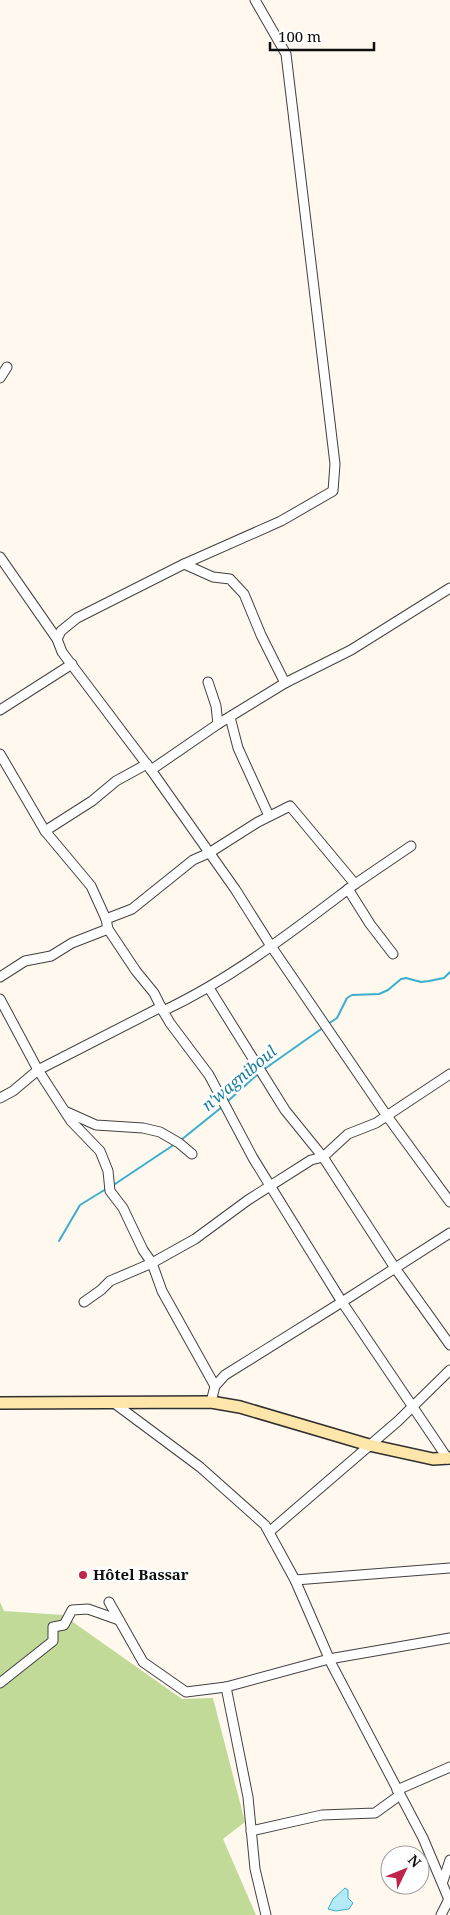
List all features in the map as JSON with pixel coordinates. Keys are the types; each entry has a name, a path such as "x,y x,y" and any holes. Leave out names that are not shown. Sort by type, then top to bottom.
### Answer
{"street":[{"path":"57,639 61,631 77,618 184,564 281,521 333,491 335,464 286,54 255,0"},
{"path":"0,378 7,367"},
{"path":"0,557 57,639 62,652 149,767 235,889 271,946 387,1116 450,1202"},
{"path":"184,564 213,577 230,579 244,594 261,635 285,683"},
{"path":"45,830 92,801 116,781 149,767 285,683 351,650 450,588"},
{"path":"0,710 72,664"},
{"path":"208,682 216,706 218,724"},
{"path":"230,717 238,748 269,816"},
{"path":"0,754 45,830 91,886 106,919 108,929 136,971 154,993 170,1023 208,1075 253,1158 342,1302 449,1459"},
{"path":"106,919 132,910 193,860 209,853 269,816 290,806 351,887 370,924 393,954"},
{"path":"0,1098 14,1091 38,1070 209,988 411,846"},
{"path":"0,977 25,961 51,956 72,943 108,929"},
{"path":"209,988 285,1110 323,1157 395,1268 450,1345"},
{"path":"0,999 38,1070 64,1111 100,1151 108,1171 110,1191 123,1208 143,1250 152,1263 162,1292 215,1386"},
{"path":"84,1302 101,1290 110,1280 152,1263 195,1239 248,1200 311,1160 323,1157 348,1134 376,1123 450,1074"},
{"path":"64,1111 96,1125 148,1128 160,1132 179,1143 192,1154"},
{"path":"211,1402 215,1386 225,1374 342,1302 450,1232"},
{"path":"269,1532 370,1445 450,1370"},
{"path":"0,1403 114,1404 211,1402 240,1407 370,1445 433,1460 449,1459"},
{"path":"114,1404 200,1467 266,1525 295,1580 329,1659 423,1838 443,1882 450,1900 442,1915"},
{"path":"295,1580 450,1568"},
{"path":"109,1602 143,1662 186,1692 226,1687 329,1659 450,1638"},
{"path":"0,1682 53,1641 52,1627 64,1625 72,1610 88,1609 119,1620"},
{"path":"226,1687 248,1797 255,1868 266,1915"},
{"path":"251,1830 322,1815 375,1813 399,1792 450,1767"},
{"path":"443,1882 450,1860"}],"green space":[{"path":"0,1602 4,1611 63,1615 182,1699 213,1698 245,1822 223,1839 256,1915 0,1915"}],"water":[{"path":"345,1888 348,1890 348,1898 353,1903 349,1909 336,1911 328,1909 333,1899"}],"waterway":[{"name":"n'wagniboul","path":"328,1024 337,1018 347,998 352,995 379,994 388,990 401,979 406,978 421,982 429,981 444,978 450,972"},
{"name":"n'wagniboul","path":"263,1070 324,1027"},
{"name":"n'wagniboul","path":"227,1102 259,1073"},
{"name":"n'wagniboul","path":"181,1140 222,1107"},
{"name":"n'wagniboul","path":"112,1186 175,1144"},
{"name":"n'wagniboul","path":"59,1241 80,1205 106,1189"}],"place":[{"name":"Hôtel Bassar","path":"83,1575"}]}
